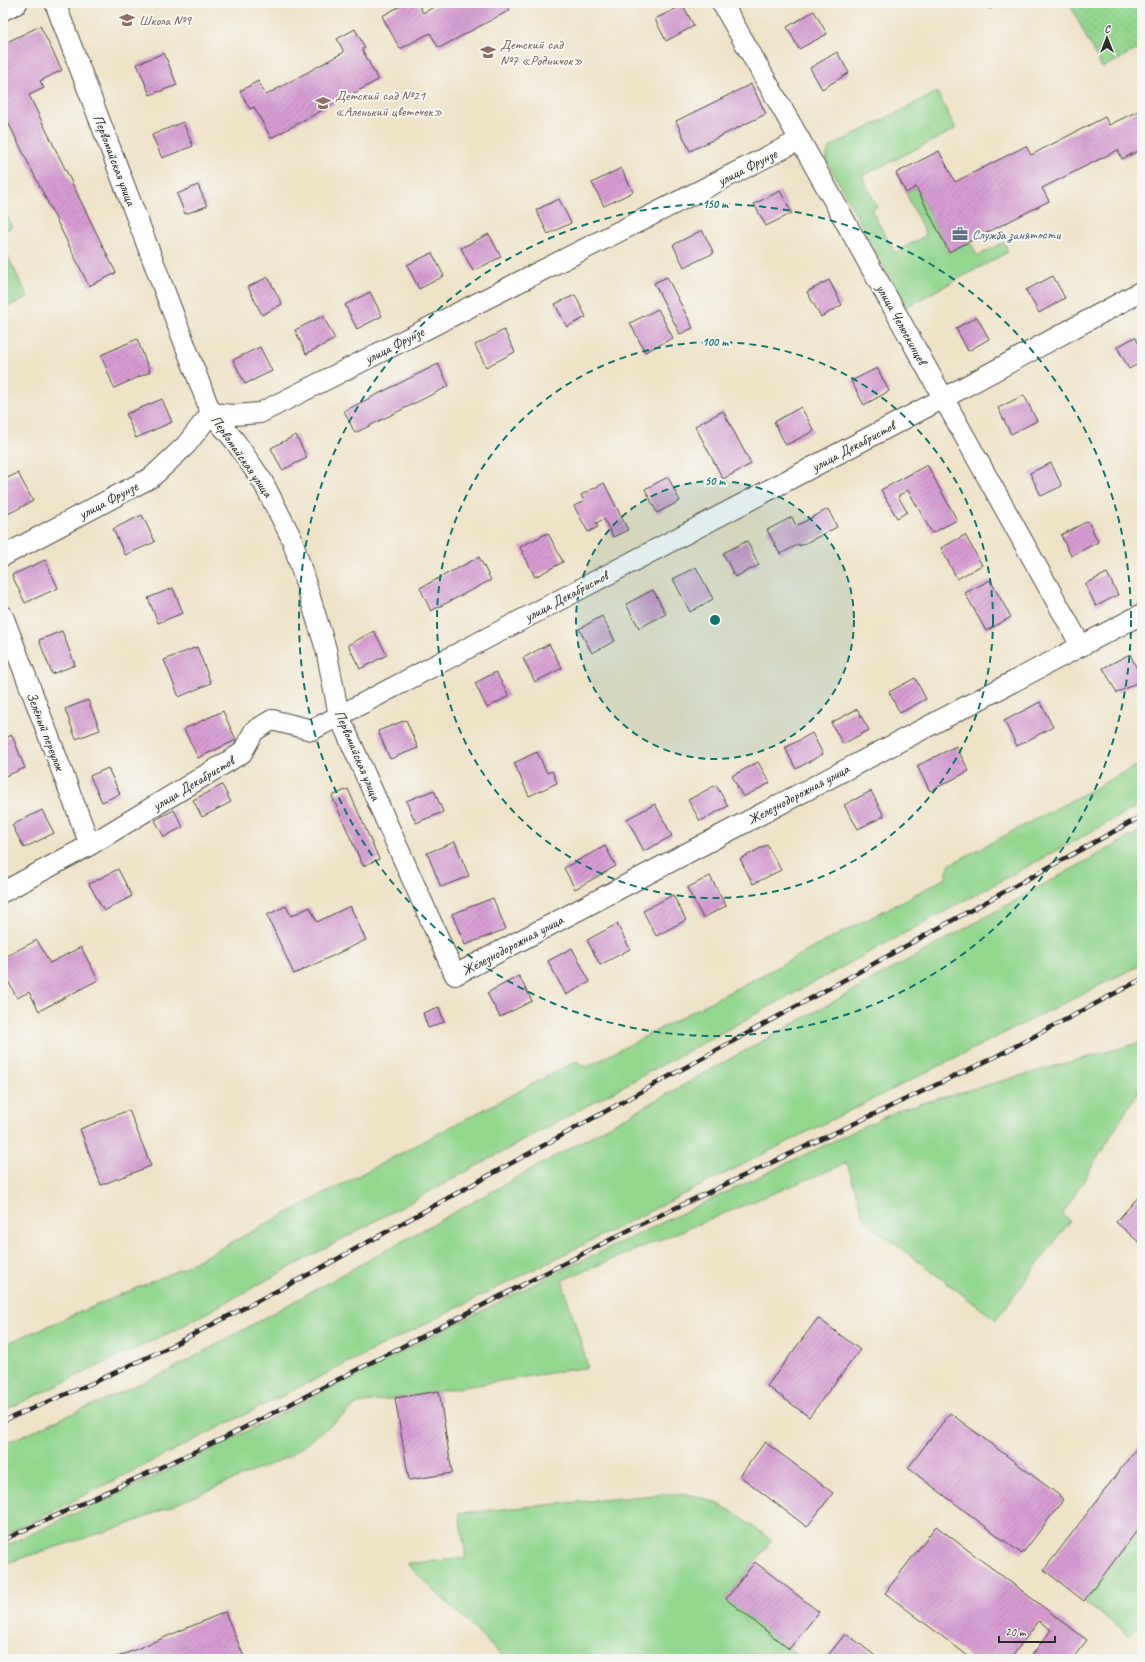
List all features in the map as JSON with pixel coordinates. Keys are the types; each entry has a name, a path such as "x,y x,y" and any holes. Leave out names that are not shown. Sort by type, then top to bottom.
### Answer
{"street":[{"path":"3,9 16,3"},
{"name":"Первомайская улица","path":"55,3 211,413 235,441 263,482 292,539 326,649 340,716 455,975"},
{"name":"улица Челюскинцев","path":"722,3 800,140 1081,646"},
{"name":"улица Фрунзе","path":"3,556 152,477 186,445 211,413 260,413 800,140"},
{"name":"улица Декабристов","path":"3,892 90,845 242,753 254,731 272,720 312,730 944,398 1142,291"},
{"name":"Железнодорожная улица","path":"455,975 1142,614"},
{"name":"Зелёный переулок","path":"3,616 90,845"}],"green space":[{"path":"1069,3 1142,3 1142,47 1102,68"},
{"path":"937,92 956,129 862,176 877,207 871,210 895,253 926,235 906,193 916,187 949,252 970,241 977,256 1004,242 1008,252 906,307 827,161 827,154 832,146"},
{"path":"3,209 12,227 3,231"},
{"path":"3,247 28,297 3,309"},
{"path":"1142,763 1142,804 175,1330 3,1411 3,1345 181,1269 576,1061 587,1067 946,878 949,865"},
{"path":"1142,830 1142,964 3,1536 3,1443 167,1372"},
{"path":"1142,1042 1142,1085 1063,1214 1070,1221 996,1320 865,1221 847,1163 562,1280 588,1367 358,1404 290,1456 129,1524 3,1564 3,1547 184,1463 552,1275 901,1109"},
{"path":"666,1494 692,1495 715,1502 772,1540 726,1599 802,1659 505,1659 407,1564 466,1558 459,1513"},
{"path":"1142,1524 1142,1620 1130,1635 1084,1601"}],"building":[{"path":"406,3 418,3 423,13 441,3 506,3 510,10 439,48 430,33 400,49 382,16"},
{"path":"986,3 1001,3 990,9"},
{"path":"683,5 694,26 666,41 655,19"},
{"path":"814,11 827,34 799,49 787,27"},
{"path":"40,26 62,70 40,81 44,88 29,95 116,273 89,286 3,112 3,44"},
{"path":"355,29 365,48 362,49 378,80 271,138 254,107 250,109 240,91 258,81 266,95 344,52 337,39"},
{"path":"837,52 849,73 822,89 810,68"},
{"path":"164,53 177,85 150,95 137,64"},
{"path":"751,84 766,114 690,151 676,121"},
{"path":"1142,109 1142,149 1122,159 1118,150 1042,188 1049,201 949,252 916,187 906,193 896,173 939,151 955,182 1026,146 1031,155 1105,117 1109,125"},
{"path":"183,122 193,146 162,158 152,135"},
{"path":"621,168 633,192 604,206 592,183"},
{"path":"198,185 207,206 185,214 177,194"},
{"path":"780,191 792,213 766,226 754,204"},
{"path":"559,199 571,223 548,234 536,210"},
{"path":"702,230 714,253 684,267 673,245"},
{"path":"489,234 501,257 473,271 461,248"},
{"path":"432,253 444,276 419,289 407,265"},
{"path":"1053,276 1065,298 1039,313 1026,290"},
{"path":"268,277 282,304 262,315 248,287"},
{"path":"667,277 693,328 680,334 654,283"},
{"path":"829,280 842,305 821,317 807,292"},
{"path":"370,292 382,316 357,329 345,305"},
{"path":"575,295 586,317 567,327 555,304"},
{"path":"658,309 673,338 645,352 630,323"},
{"path":"323,316 335,339 306,354 295,330"},
{"path":"977,317 989,339 968,351 956,328"},
{"path":"504,330 515,352 486,367 475,345"},
{"path":"1135,337 1142,350 1142,362 1129,369 1117,347"},
{"path":"137,339 150,372 114,388 101,355"},
{"path":"260,347 272,371 245,384 233,360"},
{"path":"438,364 449,386 355,433 344,411"},
{"path":"877,368 889,391 864,405 851,381"},
{"path":"1024,395 1037,421 1011,434 998,408"},
{"path":"162,399 172,422 136,438 126,414"},
{"path":"801,407 814,431 786,445 774,422"},
{"path":"723,411 751,464 723,479 695,426"},
{"path":"296,435 307,458 282,470 271,448"},
{"path":"1051,463 1062,486 1041,496 1030,473"},
{"path":"927,465 957,520 932,533 908,490 898,496 907,512 897,518 881,490"},
{"path":"18,473 33,501 6,515 3,509 3,480"},
{"path":"668,477 680,501 657,513 645,489"},
{"path":"604,483 628,530 613,537 604,519 596,523 598,527 588,532 574,506 584,501 581,495"},
{"path":"828,509 837,527 800,546 799,544 780,554 767,530 792,517 796,526"},
{"path":"142,515 155,542 125,555 113,529"},
{"path":"1088,521 1098,542 1071,556 1061,535"},
{"path":"548,533 563,562 535,577 520,547"},
{"path":"965,535 982,565 957,579 941,548"},
{"path":"747,541 759,565 735,577 723,553"},
{"path":"479,557 491,580 431,611 420,588"},
{"path":"45,560 58,588 25,603 12,575"},
{"path":"696,567 713,599 690,612 673,579"},
{"path":"1107,573 1118,595 1096,606 1085,584"},
{"path":"990,580 1011,617 986,631 965,593"},
{"path":"173,588 183,613 158,623 148,598"},
{"path":"653,590 666,614 639,628 626,604"},
{"path":"602,616 615,641 592,653 579,629"},
{"path":"62,631 75,665 52,674 39,640"},
{"path":"374,631 387,655 360,669 348,645"},
{"path":"549,644 562,668 535,682 523,658"},
{"path":"197,647 211,683 179,697 164,660"},
{"path":"1130,654 1142,680 1117,693 1103,668"},
{"path":"496,672 509,696 487,708 475,683"},
{"path":"915,678 926,699 900,713 889,692"},
{"path":"88,700 100,730 76,739 65,709"},
{"path":"1040,702 1053,727 1017,746 1004,721"},
{"path":"857,709 869,730 843,744 831,723"},
{"path":"223,711 236,740 198,758 184,729"},
{"path":"406,720 418,748 390,759 378,731"},
{"path":"812,733 823,754 796,769 785,748"},
{"path":"12,735 25,768 3,777 3,739"},
{"path":"956,746 969,771 930,791 917,766"},
{"path":"537,752 547,773 552,771 557,783 529,796 514,763"},
{"path":"758,762 770,783 743,797 732,776"},
{"path":"108,768 120,794 102,802 90,776"},
{"path":"222,785 231,802 202,817 193,800"},
{"path":"716,785 728,806 700,821 688,800"},
{"path":"348,789 379,859 363,866 332,796"},
{"path":"434,790 443,812 416,823 406,801"},
{"path":"871,791 884,816 858,829 844,805"},
{"path":"655,804 672,836 644,851 627,819"},
{"path":"42,810 54,833 24,848 12,825"},
{"path":"174,810 183,827 164,837 155,820"},
{"path":"455,842 469,876 441,887 427,853"},
{"path":"767,845 781,870 753,884 740,859"},
{"path":"605,846 616,866 575,889 564,868"},
{"path":"118,869 132,896 104,911 89,884"},
{"path":"710,876 726,906 703,918 687,888"},
{"path":"673,895 686,920 656,936 643,911"},
{"path":"493,898 506,929 465,945 452,914"},
{"path":"286,906 291,916 310,907 317,922 350,906 366,940 294,974 267,915"},
{"path":"617,924 630,949 600,965 587,940"},
{"path":"37,940 50,963 81,947 98,980 39,1011 29,992 17,998 3,971 3,958"},
{"path":"572,948 590,982 566,995 548,961"},
{"path":"519,976 532,1001 500,1017 487,993"},
{"path":"439,1007 444,1022 428,1028 423,1013"},
{"path":"129,1110 151,1166 101,1185 80,1129"},
{"path":"1142,1193 1142,1245 1116,1222"},
{"path":"818,1318 860,1350 809,1417 767,1386"},
{"path":"439,1391 452,1473 409,1480 395,1398"},
{"path":"950,1413 1064,1499 1022,1554 908,1468"},
{"path":"1142,1441 1142,1524 1084,1601 1044,1570"},
{"path":"765,1442 833,1493 807,1527 740,1476"},
{"path":"936,1526 1087,1640 1072,1659 1029,1659 1051,1630 1039,1621 1010,1659 972,1659 885,1593"},
{"path":"755,1562 819,1612 789,1649 726,1599"},
{"path":"225,1612 245,1659 113,1659"},
{"path":"846,1633 879,1659 825,1659"}],"railway":[{"path":"3,1421 97,1381 165,1349 319,1269 1142,816"},
{"path":"3,1540 226,1437 635,1227 995,1057 1142,979"}],"place":[{"name":"Школа №9","path":"127,20"},
{"name":"Детский сад №7 «Родничок»","path":"488,52"},
{"name":"Детский сад №21 «Аленький цветочек»","path":"323,103"},
{"name":"Служба занятости","path":"960,234"}]}
